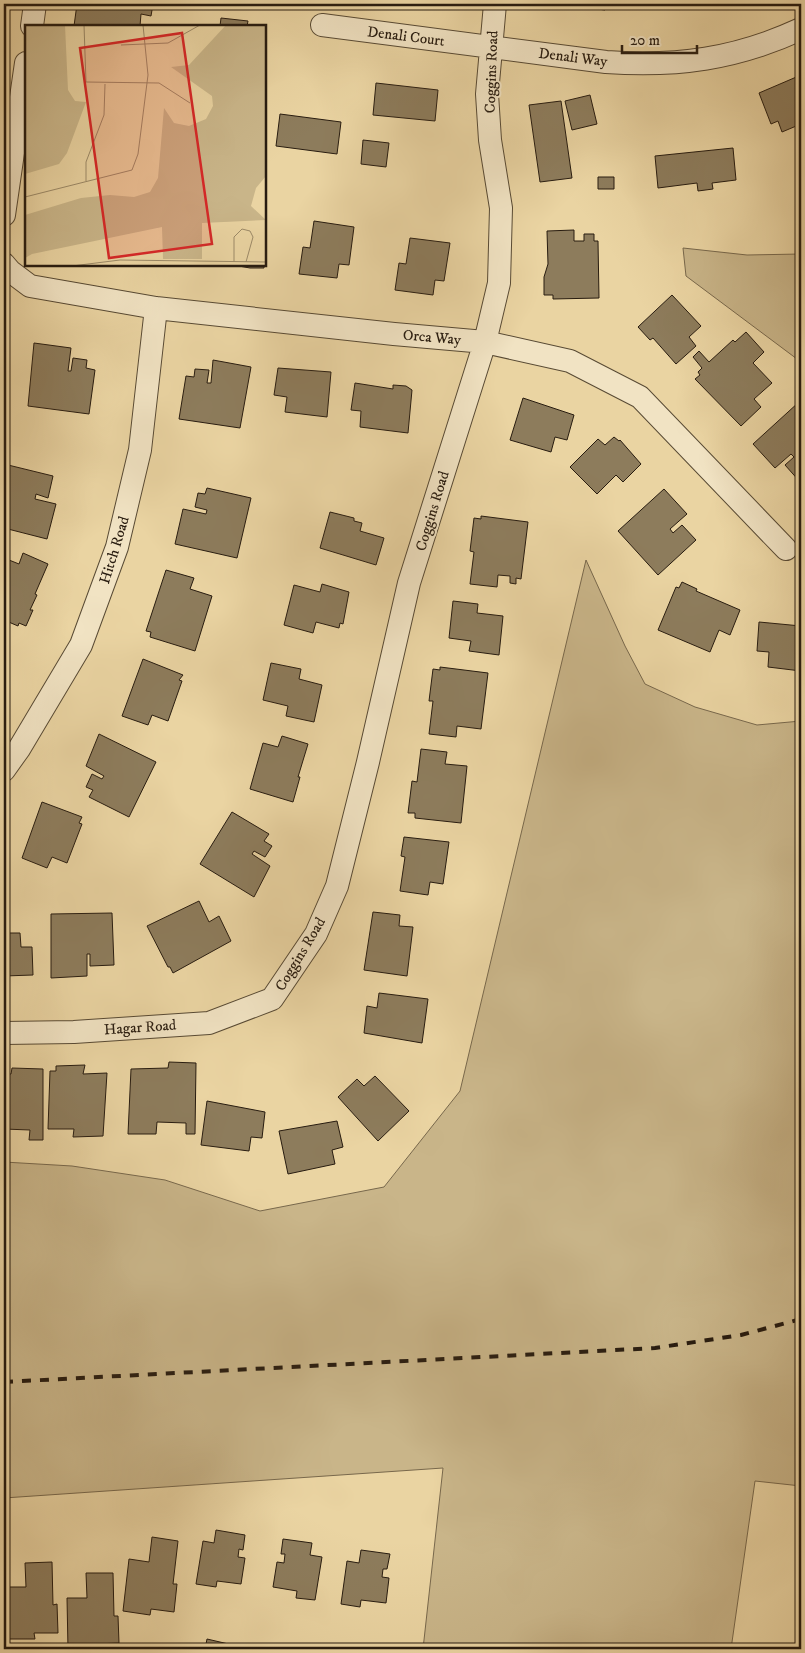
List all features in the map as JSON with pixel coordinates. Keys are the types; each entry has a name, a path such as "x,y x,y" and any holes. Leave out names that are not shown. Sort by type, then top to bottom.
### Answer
{"street":[{"path":"32,25 35,4"},
{"name":"Coggins Road","path":"272,999 316,934 337,886 409,583 485,342 499,283 501,208 490,140 487,94 495,4"},
{"name":"Denali Court","path":"322,25 490,47"},
{"name":"Denali Way","path":"490,47 606,62 643,64 686,63 729,56 771,43 801,29"},
{"path":"4,215 25,70"},
{"name":"Orca Way","path":"7,268 30,286 156,308 485,342 570,361 640,396 786,549"},
{"name":"Hitch Road","path":"4,770 19,749 81,645 117,547 140,450 156,308"},
{"name":"Hagar Road","path":"4,1033 74,1032 209,1023 272,999"}],"shaded area":[{"path":"683,248 747,255 801,254 801,362 686,276"},
{"path":"586,560 625,646 645,684 695,707 757,725 801,721 801,1486 755,1481 731,1649 423,1649 443,1468 4,1498 4,1162 72,1166 165,1180 260,1211 384,1187 460,1091"}],"building":[{"path":"77,4 153,4 151,16 141,14 140,25 74,25"},
{"path":"560,4 606,4 605,10"},
{"path":"221,18 248,21 247,25 220,25"},
{"path":"801,75 801,124 782,132 778,121 771,124 759,93"},
{"path":"376,83 438,90 435,121 373,115"},
{"path":"590,95 597,124 572,130 565,101"},
{"path":"561,101 572,178 540,182 529,105"},
{"path":"280,114 341,122 337,154 276,146"},
{"path":"363,140 389,143 386,167 361,164"},
{"path":"733,148 736,180 712,183 713,189 698,191 697,183 658,188 655,156"},
{"path":"598,177 614,177 614,189 598,189"},
{"path":"314,221 354,227 349,265 339,264 337,278 299,274 303,247 310,248"},
{"path":"574,230 574,241 584,241 584,234 594,234 594,241 598,241 599,298 553,299 553,295 544,295 544,277 548,264 547,231"},
{"path":"410,238 450,243 444,281 435,280 433,295 395,290 399,263 406,264"},
{"path":"239,266 264,266 264,268"},
{"path":"672,295 701,326 689,337 696,346 676,364 653,338 650,340 638,327"},
{"path":"746,332 764,352 753,363 772,383 754,399 761,407 741,426 695,379 700,375 698,372 702,368 693,357 699,351 709,362 733,340 735,342"},
{"path":"34,343 71,348 68,371 71,371 73,358 87,360 86,368 95,370 89,414 28,406"},
{"path":"213,360 251,367 240,428 179,419 186,376 194,377 195,369 209,370 207,383 211,383"},
{"path":"278,368 331,372 327,417 285,412 287,397 274,395"},
{"path":"355,383 393,389 393,385 406,386 412,390 408,433 360,427 361,411 351,410"},
{"path":"523,398 574,415 567,440 555,437 551,452 510,440"},
{"path":"799,402 801,405 801,483 785,465 794,457 791,454 775,468 753,444"},
{"path":"614,437 620,440 641,464 623,482 616,475 597,494 570,467 598,439 605,445"},
{"path":"4,464 53,476 48,498 36,494 35,499 56,504 47,539 4,528"},
{"path":"207,488 251,498 237,558 175,544 183,509 206,514 207,510 195,507 198,493 205,494"},
{"path":"664,489 687,514 670,529 673,533 682,525 696,540 658,575 618,531"},
{"path":"330,512 354,518 354,521 362,523 360,531 384,538 376,565 320,548"},
{"path":"481,516 528,522 521,579 516,578 516,584 510,583 510,576 498,575 497,587 470,584 474,552 470,551 474,518 481,519"},
{"path":"23,553 48,564 35,594 37,595 30,610 33,610 26,626 19,623 18,626 4,620 4,558 19,564"},
{"path":"166,570 194,578 190,589 212,596 195,651 150,637 151,632 146,631"},
{"path":"682,582 697,589 696,591 740,610 730,635 719,630 710,652 658,630 676,587 679,588"},
{"path":"322,584 349,592 343,624 340,623 339,628 316,622 313,633 284,625 294,585 320,592"},
{"path":"453,601 478,604 477,613 503,616 499,655 469,651 471,641 449,638"},
{"path":"759,622 801,626 801,671 768,667 769,652 757,651"},
{"path":"143,659 183,675 179,680 182,681 168,721 152,715 148,725 122,716"},
{"path":"271,663 301,669 299,679 322,685 314,722 286,716 288,706 263,700"},
{"path":"440,667 488,673 481,729 457,726 456,737 429,734 433,701 429,701 433,669 440,670"},
{"path":"99,734 156,762 129,817 89,797 93,790 86,787 92,774 102,779 104,776 86,766"},
{"path":"282,736 308,744 293,802 250,789 263,743 278,747"},
{"path":"421,749 447,752 445,764 467,766 461,823 415,818 415,813 408,813 412,781 417,782"},
{"path":"42,802 82,817 79,823 82,824 67,863 52,857 47,868 22,858"},
{"path":"232,812 269,834 264,841 272,846 265,857 254,851 252,854 270,866 254,897 200,864"},
{"path":"404,837 449,842 443,884 430,882 428,895 400,891 405,857 401,856"},
{"path":"199,901 209,922 219,916 231,941 173,973 147,926"},
{"path":"373,912 400,915 399,926 413,927 407,976 364,970"},
{"path":"112,913 114,965 90,966 90,954 87,954 87,976 51,978 51,914"},
{"path":"4,933 20,933 21,947 32,947 33,975 4,976"},
{"path":"379,993 428,999 422,1043 364,1033 367,1006 377,1008"},
{"path":"169,1062 196,1063 195,1134 186,1134 186,1123 157,1122 156,1134 128,1134 131,1069 168,1068"},
{"path":"85,1065 83,1074 107,1073 103,1136 73,1137 74,1129 48,1129 50,1071 56,1071 56,1066"},
{"path":"12,1068 43,1069 43,1140 29,1140 30,1130 4,1129 4,1074 11,1074"},
{"path":"375,1076 409,1111 378,1141 338,1097 357,1079 364,1086"},
{"path":"207,1101 265,1112 262,1138 251,1137 249,1151 201,1145"},
{"path":"337,1121 343,1147 332,1150 335,1164 288,1174 279,1131"},
{"path":"216,1530 245,1535 243,1550 239,1549 238,1557 245,1558 241,1584 217,1581 216,1587 196,1584 203,1541 214,1543"},
{"path":"152,1537 178,1541 173,1584 177,1584 174,1612 151,1609 150,1615 123,1611 129,1559 149,1562"},
{"path":"283,1539 312,1543 310,1555 322,1557 315,1600 296,1598 297,1591 273,1587 277,1562 284,1563 285,1554 281,1554"},
{"path":"361,1550 390,1554 387,1569 383,1569 382,1577 389,1578 386,1603 361,1600 360,1607 341,1604 347,1561 359,1563"},
{"path":"52,1562 53,1605 57,1604 58,1633 34,1633 35,1639 7,1639 6,1587 26,1587 25,1563"},
{"path":"86,1573 113,1573 114,1616 118,1616 119,1643 95,1644 96,1649 68,1649 67,1598 87,1598"},
{"path":"207,1639 250,1649 205,1649"}],"railway":[{"path":"4,1382 655,1348 741,1335 801,1319"}]}
